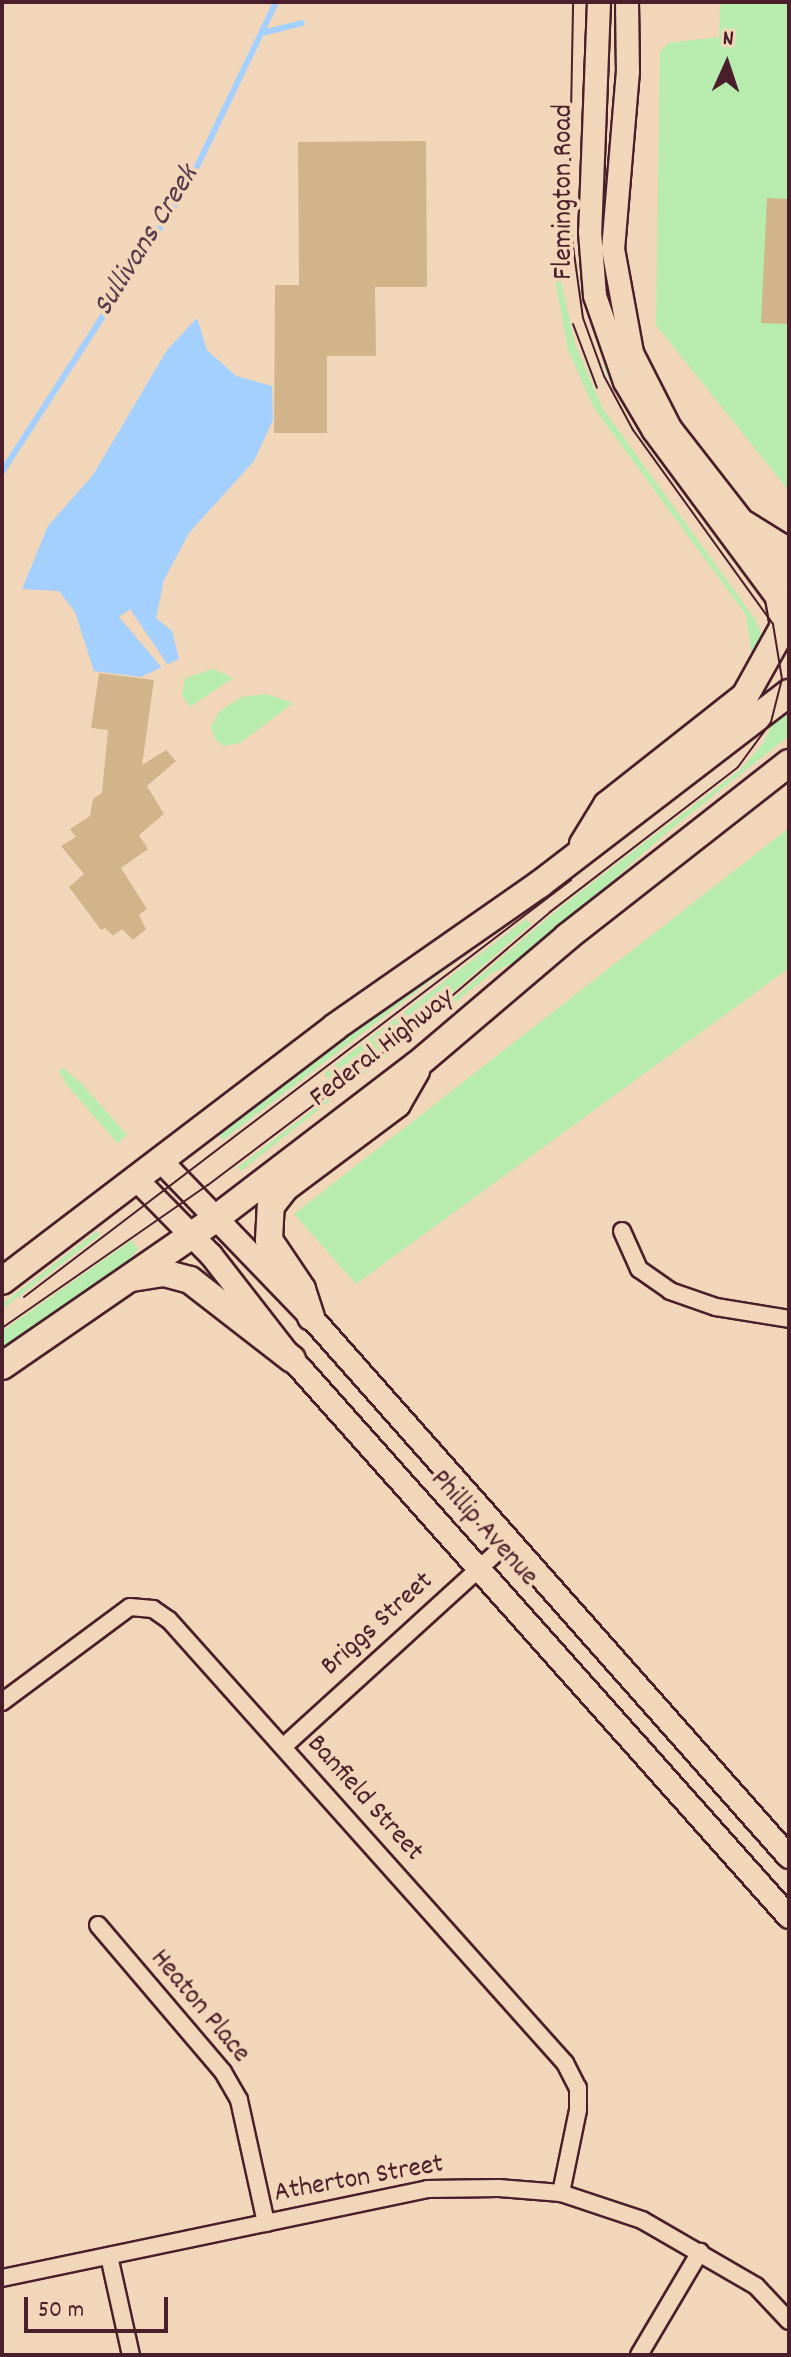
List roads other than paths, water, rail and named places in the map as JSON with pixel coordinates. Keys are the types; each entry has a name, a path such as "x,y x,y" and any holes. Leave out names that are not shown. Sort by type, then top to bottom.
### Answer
{"highway":[{"path":"744,524 789,552"},
{"path":"575,857 607,805 745,696 784,626 786,598"},
{"name":"Federal Highway","path":"2,1281 335,1027 575,857 789,693"},
{"name":"Federal Highway","path":"2,1366 215,1219 418,1064 567,937 789,763"},
{"path":"311,1317 302,1289 269,1240 271,1206 286,1187 397,1104 418,1064"},
{"path":"131,1278 164,1273 190,1280 292,1359"}],"main road":[{"name":"Flemington Road","path":"599,2 590,232 595,296 625,382 654,431 786,598"},
{"name":"Flemington Road","path":"627,2 628,71 613,249 617,288 632,353 670,428 744,524 786,598"},
{"name":"Phillip Avenue","path":"161,1161 311,1317 789,1857"},
{"name":"Phillip Avenue","path":"136,1179 191,1234 292,1359 789,1917"}],"street":[{"path":"622,1231 639,1269 670,1291 716,1307 789,1319"},
{"name":"Briggs Street","path":"283,1747 508,1542"},
{"name":"Banfield Street","path":"2,1702 130,1607 153,1609 283,1747 565,2063 578,2088 578,2110 561,2193"},
{"name":"Heaton Place","path":"98,1925 223,2072 239,2100 266,2223"},
{"name":"Atherton Street","path":"2,2278 427,2189 561,2193 642,2220 700,2252 756,2286 789,2321"},
{"path":"639,2355 700,2252"},
{"path":"109,2256 131,2355"}],"water":[{"path":"197,318 207,350 236,376 272,386 273,420 254,461 189,533 164,580 156,618 172,631 179,659 141,677 94,671 75,612 59,591 22,589 48,526 93,475 167,350"}],"waterway":[{"name":"Sullivans Creek","path":"2,472 190,181 276,2"},
{"path":"262,33 302,23"}],"tram line":[{"path":"2,1328 208,1185 405,1036 550,912 738,767 771,722 782,679 773,624 633,430 604,376 583,318 569,217 573,2"},
{"path":"573,324 597,388"},
{"path":"24,1297 571,880"}]}
